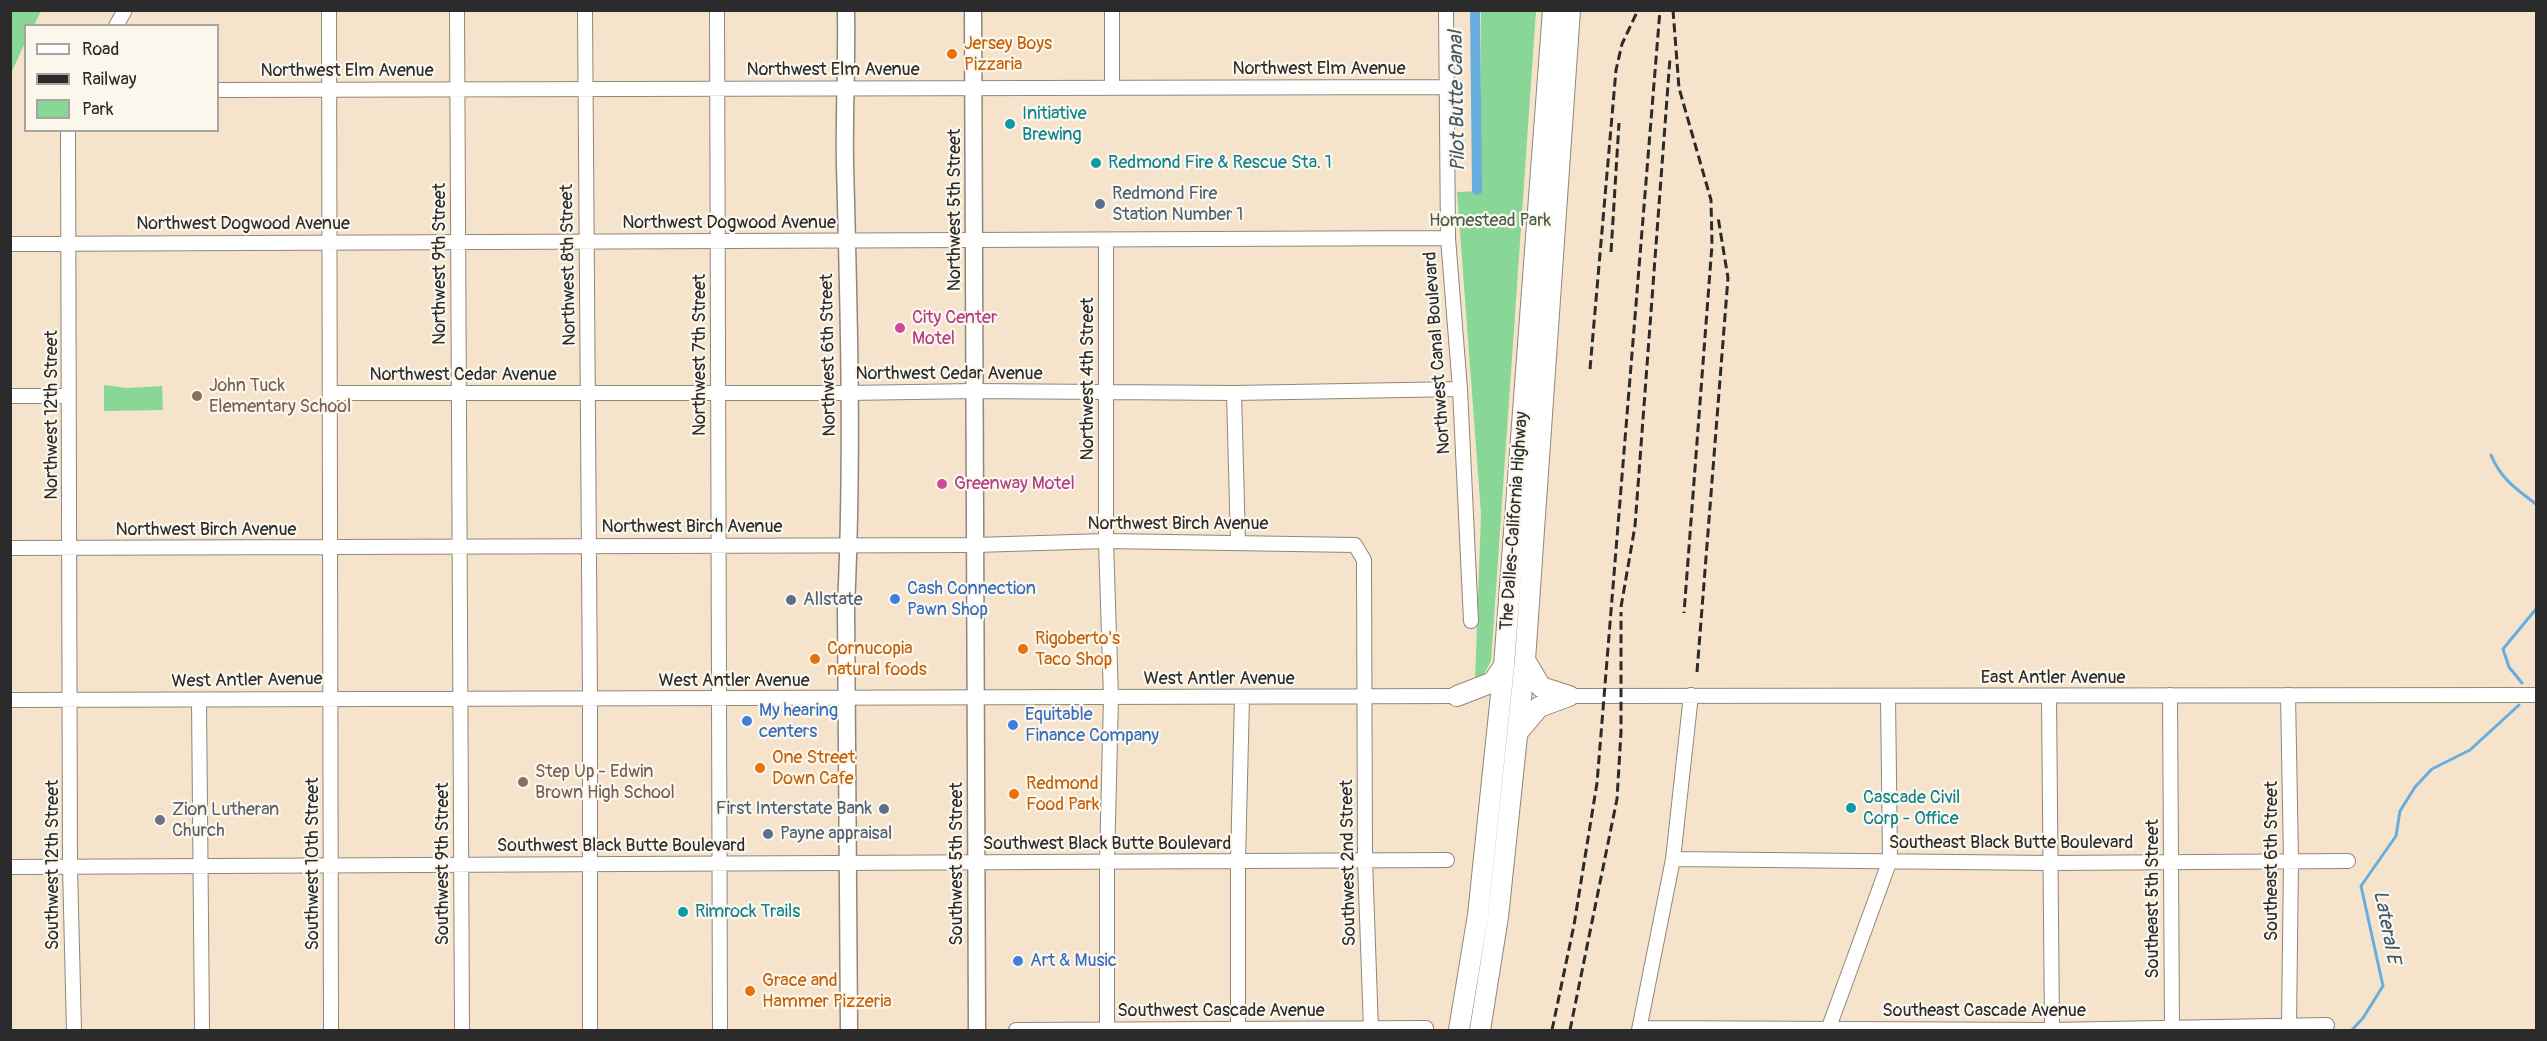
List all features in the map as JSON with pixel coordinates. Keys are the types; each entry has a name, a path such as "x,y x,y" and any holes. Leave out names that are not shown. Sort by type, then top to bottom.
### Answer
{"highway":[{"name":"The Dalles-California Highway","path":"1459,1030 1478,915 1504,666 1553,10"},
{"name":"The Dalles-California Highway","path":"1480,1030 1498,917 1525,660 1570,10"},
{"path":"1525,660 1541,687 1569,696"},
{"path":"1457,696 1493,682 1504,666"},
{"path":"1457,696 1482,703 1488,708 1498,726"},
{"path":"1518,732 1539,707 1569,696"}],"main road":[{"name":"Northwest 6th Street","path":"846,10 845,162 849,393 846,698 849,1030"},
{"name":"Northwest 5th Street","path":"973,10 976,698"},
{"name":"Southwest 5th Street","path":"976,698 977,1030"}],"street":[{"path":"117,24 125,10"},
{"name":"Southwest 10th Street","path":"329,10 331,1030"},
{"name":"Northwest 9th Street","path":"457,10 460,698"},
{"name":"Northwest 8th Street","path":"585,10 590,545 590,1030"},
{"name":"Northwest 7th Street","path":"717,10 720,1030"},
{"path":"1112,10 1112,88"},
{"name":"Northwest Canal Boulevard","path":"1446,10 1448,237 1460,389 1470,621"},
{"name":"Northwest Elm Avenue","path":"219,90 1448,87"},
{"name":"Northwest 12th Street","path":"68,132 71,700"},
{"name":"Northwest Dogwood Avenue","path":"10,244 1448,237"},
{"name":"Northwest 4th Street","path":"1106,240 1106,541 1111,698 1107,862 1107,1030"},
{"name":"Northwest Cedar Avenue","path":"330,393 1106,391 1234,393 1460,389"},
{"path":"1234,393 1238,542"},
{"path":"10,396 69,396"},
{"name":"Northwest Birch Avenue","path":"10,548 1238,542 1355,545 1364,560"},
{"name":"Southwest 2nd Street","path":"1364,560 1365,861 1371,1030"},
{"path":"1640,1029 1673,859 1691,695"},
{"name":"Southeast 5th Street","path":"2170,695 2172,1029"},
{"name":"Southeast 6th Street","path":"2288,695 2291,860 2289,1026"},
{"name":"East Antler Avenue","path":"1569,696 2536,695"},
{"name":"West Antler Avenue","path":"10,700 1457,696"},
{"path":"1828,1030 1890,860 1888,696"},
{"path":"2049,696 2052,1030"},
{"name":"Southwest 9th Street","path":"460,698 462,1030"},
{"path":"1238,1030 1238,861 1242,698"},
{"name":"Southwest 12th Street","path":"71,700 70,867 74,1030"},
{"path":"199,700 202,1030"},
{"name":"Southeast Black Butte Boulevard","path":"1673,859 2050,863 2348,861"},
{"name":"Southwest Black Butte Boulevard","path":"10,867 1447,860"},
{"name":"Southeast Cascade Avenue","path":"1640,1029 2052,1030 2327,1025"},
{"name":"Southwest Cascade Avenue","path":"1016,1030 1426,1028"}],"green space":[{"path":"11,10 41,11 34,24 24,24 24,45 11,73"},
{"name":"Homestead Park","path":"1481,11 1536,11 1491,661 1483,676 1475,681 1481,514 1457,192 1481,191"},
{"path":"104,385 127,388 162,386 163,410 104,411"}],"waterway":[{"name":"Pilot Butte Canal","path":"1475,10 1477,190"},
{"name":"Lateral E","path":"2491,455 2504,477 2536,504"},
{"name":"Lateral E","path":"2522,683 2509,667 2503,649 2536,609"},
{"name":"Lateral E","path":"2352,1030 2363,1018 2383,986 2361,886 2396,836 2400,811 2415,787 2432,769 2470,750 2519,705"}],"railway":[{"path":"1590,369 1616,70 1622,44 1638,10"},
{"path":"1552,1030 1574,925 1597,783 1660,10"},
{"path":"1673,10 1679,88 1711,200 1712,245 1684,613"},
{"path":"1621,607 1635,526 1670,58"},
{"path":"1611,252 1619,123"},
{"path":"1697,672 1728,278 1718,217"},
{"path":"1570,1030 1617,799 1621,732 1621,612"}],"place":[{"name":"Jersey Boys Pizzaria","path":"952,54"},
{"name":"Initiative Brewing","path":"1010,124"},
{"name":"Redmond Fire & Rescue Sta. 1","path":"1096,163"},
{"name":"Redmond Fire Station Number 1","path":"1100,204"},
{"name":"City Center Motel","path":"900,328"},
{"name":"John Tuck Elementary School","path":"197,396"},
{"name":"Greenway Motel","path":"942,484"},
{"name":"Cash Connection Pawn Shop","path":"895,599"},
{"name":"Allstate","path":"791,600"},
{"name":"Rigoberto's Taco Shop","path":"1023,649"},
{"name":"Cornucopia natural foods","path":"815,659"},
{"name":"My hearing centers","path":"747,721"},
{"name":"Equitable Finance Company","path":"1013,725"},
{"name":"One Street Down Cafe","path":"760,768"},
{"name":"Step Up - Edwin Brown High School","path":"523,782"},
{"name":"Redmond Food Park","path":"1014,794"},
{"name":"Cascade Civil Corp - Office","path":"1851,808"},
{"name":"First Interstate Bank","path":"884,809"},
{"name":"Zion Lutheran Church","path":"160,820"},
{"name":"Payne appraisal","path":"768,834"},
{"name":"Rimrock Trails","path":"683,912"},
{"name":"Art & Music","path":"1018,961"},
{"name":"Grace and Hammer Pizzeria","path":"750,991"}]}
